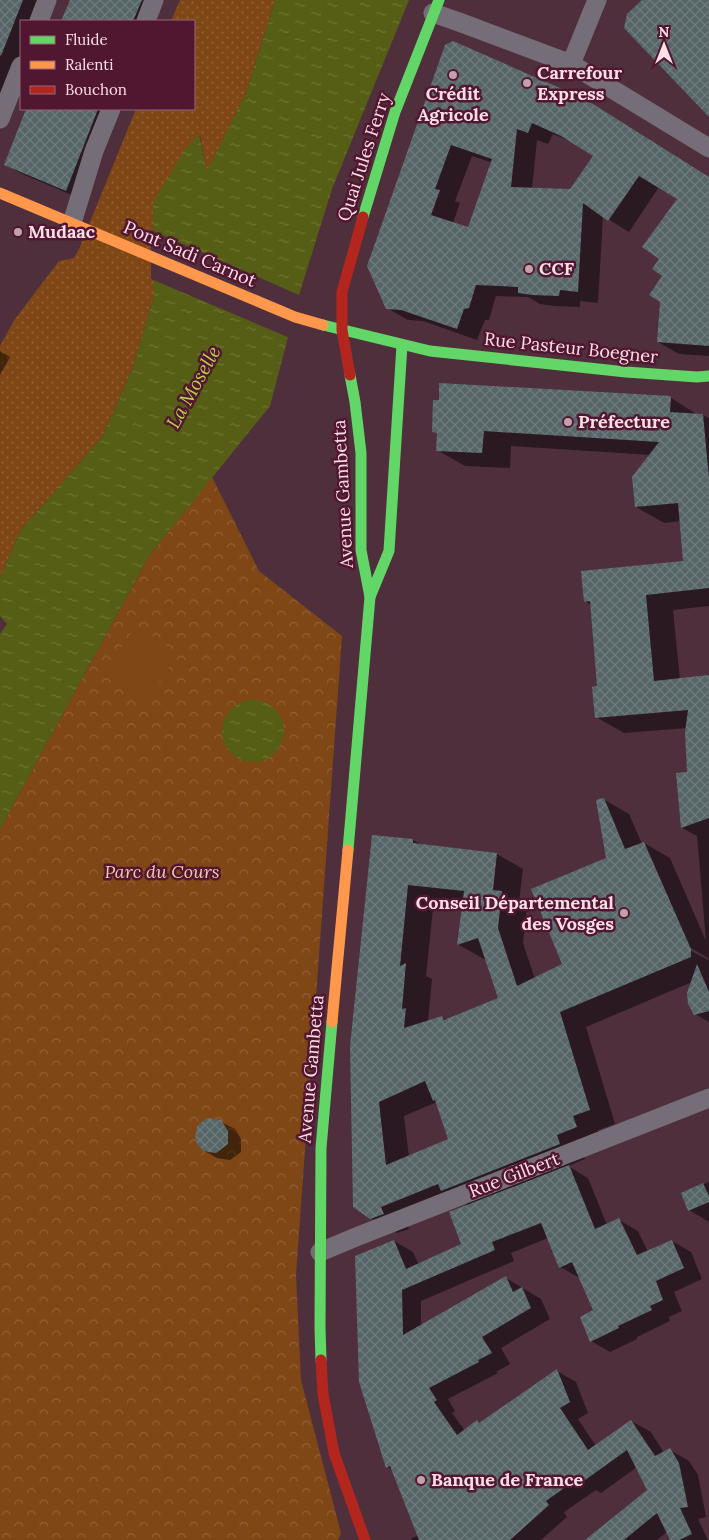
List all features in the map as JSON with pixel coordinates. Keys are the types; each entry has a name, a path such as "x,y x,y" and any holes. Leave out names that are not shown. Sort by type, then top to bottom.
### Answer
{"street":[{"path":"39,20 47,0"},
{"path":"146,20 154,0"},
{"path":"571,64 596,0"},
{"path":"436,7 460,22 571,64 709,148"},
{"name":"Quai Jules Ferry","path":"342,330 342,292 354,246 395,112 436,7"},
{"path":"0,120 20,69"},
{"path":"72,223 94,151 111,110"},
{"name":"Pont Sadi Carnot","path":"0,193 295,317 342,330"},
{"name":"Rue Pasteur Boegner","path":"342,330 430,351 626,372 696,377 709,376"},
{"name":"Avenue Gambetta","path":"342,330 355,402 361,454 361,550 370,596 321,1148 320,1328 323,1394 334,1453 365,1540"},
{"name":"Avenue Gambetta","path":"370,596 389,551 402,345"},
{"name":"Rue Gilbert","path":"320,1252 709,1098"}],"green space":[{"path":"180,0 275,0 246,93 207,172 200,135 153,203 154,296 132,370 102,437 20,531 0,578 0,346 15,319 59,261 74,258 136,110 195,110 195,20 171,20"},
{"name":"Parc du Cours","path":"212,477 259,571 342,636 296,1275 301,1380 341,1533 338,1540 0,1540 0,829 149,556"},
{"path":"137,625 178,654 145,703 103,674"}],"water":[{"name":"La Moselle","path":"275,0 409,0 332,189 299,295 270,406 149,556 0,829 0,634 7,624 0,616 0,578 20,531 102,437 132,370 154,296 153,203 185,149 199,134 207,171 246,93"},
{"path":"247,700 259,700 275,709 282,719 284,731 282,743 275,753 259,762 247,762 236,757 227,748 222,737 222,725 227,714 236,705"}],"pier":[{"path":"151,230 299,295 300,299 290,338 151,279"}],"building":[{"path":"0,0 23,0 1,56 0,55"},
{"path":"70,0 142,0 133,20 61,20"},
{"path":"642,0 709,0 709,117 624,28 627,14"},
{"path":"453,41 585,99 709,177 709,346 657,342 660,302 649,295 662,276 652,269 659,259 642,247 677,199 639,176 608,221 583,203 578,292 560,290 559,296 532,295 518,293 518,287 476,285 469,308 464,309 457,329 401,310 386,309 367,266 445,45","holes":["532,123 561,136 593,156 570,189 511,187 517,129 528,133","451,145 492,159 468,227 431,215 440,190 435,189"]},
{"path":"26,110 98,110 66,191 4,165"},
{"path":"439,383 671,396 670,412 703,414 709,478 709,588 646,595 654,681 709,675 709,818 681,828 676,773 687,772 685,732 688,710 595,718 592,687 597,686 590,601 584,602 581,571 683,561 678,503 635,507 632,477 659,442 484,431 482,453 436,451 437,433 432,432 433,400 439,400"},
{"path":"604,798 625,849 644,842 691,949 691,957 560,1012 590,1110 573,1116 577,1127 557,1135 560,1144 441,1191 438,1184 381,1207 384,1214 370,1219 353,1207 350,1046 372,835 413,839 413,843 497,853 493,890 502,891 498,928 517,986 562,964 531,889 606,858 596,800","holes":["408,885 464,891 457,945 478,938 498,998 444,1020 442,1016 404,1028 406,1008 402,1009 406,963 400,966","425,1081 433,1101 435,1100 448,1139 386,1165 379,1102"]},
{"path":"697,964 709,992 709,1011 694,1015 688,1004 687,993"},
{"path":"207,1118 221,1120 228,1131 228,1144 216,1153 203,1151 195,1140 197,1126"},
{"path":"569,1165 595,1229 619,1218 637,1255 672,1240 684,1268 656,1281 663,1300 650,1306 652,1310 590,1342 580,1317 593,1310 572,1262 559,1268 541,1223 492,1242 495,1250 402,1290 403,1335 506,1276 513,1292 522,1287 531,1308 482,1337 492,1353 478,1360 479,1362 429,1388 437,1400 434,1402 457,1435 477,1420 479,1423 557,1369 570,1402 560,1408 588,1450 631,1420 655,1456 670,1448 679,1463 688,1507 680,1508 692,1534 679,1540 670,1540 657,1513 624,1540 585,1540 647,1490 627,1450 581,1483 578,1478 546,1501 549,1505 510,1540 419,1540 390,1466 386,1468 359,1382 355,1256 394,1240 406,1269 461,1244 449,1212"},
{"path":"703,1183 709,1196 709,1202 688,1211 681,1193"}],"traffic: fast":[{"path":"363,217 395,112 439,0"},
{"path":"323,325 430,351 626,372 697,377 709,376"},
{"path":"370,597 389,551 402,345"},
{"path":"348,850 370,597 361,550 361,453 350,375"},
{"path":"321,1360 321,1148 332,1022"}],"traffic: slow":[{"path":"0,193 295,317 323,325"},
{"path":"332,1022 348,850"}],"traffic: jam":[{"path":"350,375 342,330 342,292 363,217"},
{"path":"321,1360 323,1394 334,1453 365,1540"}],"place":[{"name":"Crédit Agricole","path":"453,75"},
{"name":"Carrefour Express","path":"527,83"},
{"name":"Mudaac","path":"18,232"},
{"name":"CCF","path":"529,269"},
{"name":"Préfecture","path":"568,422"},
{"name":"Conseil Départemental des Vosges","path":"624,913"},
{"name":"Banque de France","path":"421,1480"}]}
